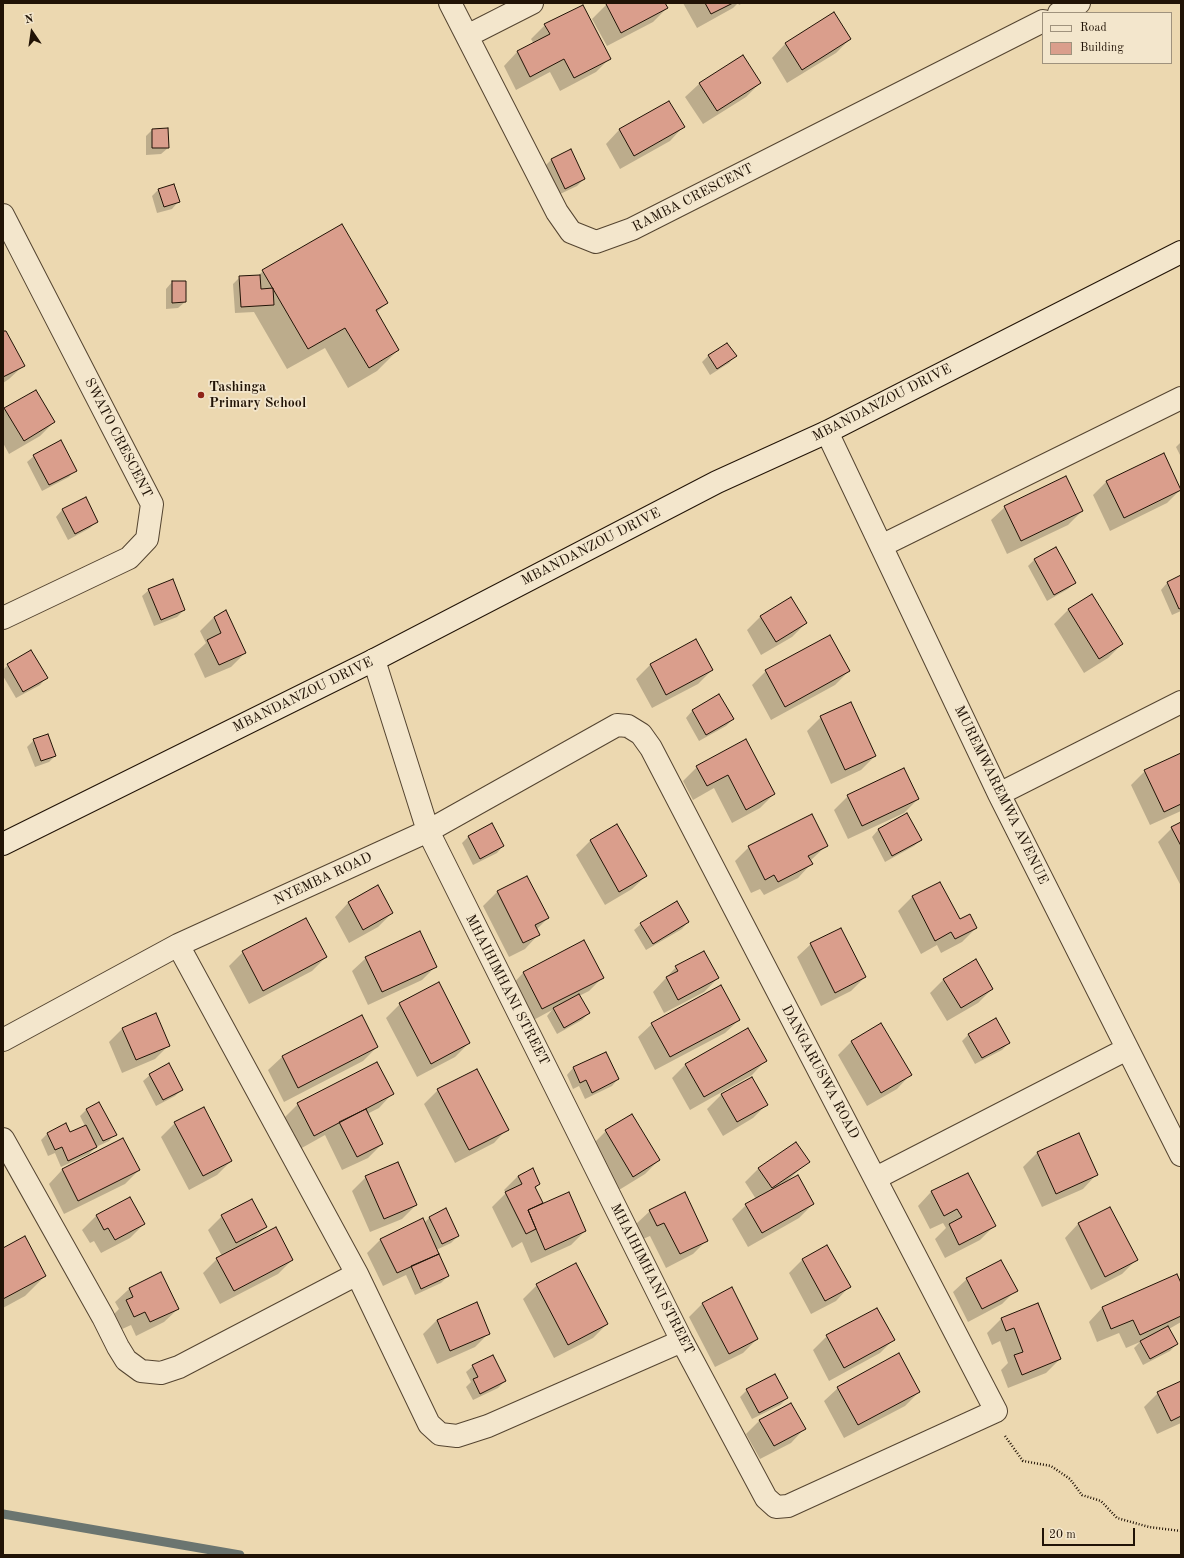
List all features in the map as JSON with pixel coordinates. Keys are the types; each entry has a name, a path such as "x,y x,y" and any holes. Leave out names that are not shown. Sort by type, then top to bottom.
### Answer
{"street":[{"name":"RAMBA CRESCENT","path":"450,3 557,212 571,232 596,242 632,229 1042,22"},
{"path":"467,36 532,3"},
{"path":"1061,12 1079,3"},
{"name":"SWATO CRESCENT","path":"3,215 152,504 147,539 129,558 3,618"},
{"name":"MBANDANZOU DRIVE","path":"3,844 374,660 717,482 827,432 1181,252"},
{"path":"881,546 1181,398"},
{"name":"MUREMWAREMWA AVENUE","path":"827,432 999,794 1181,1155"},
{"name":"MHAIHIMHANI STREET","path":"374,660 428,831 682,1341 766,1498 776,1507 788,1506 996,1411"},
{"path":"999,794 1181,702"},
{"name":"NYEMBA ROAD","path":"3,1040 178,945 428,831 617,725 628,726 641,734"},
{"name":"DANGARUSWA ROAD","path":"641,734 651,748 996,1411"},
{"path":"178,945 357,1274 429,1424 440,1434 457,1436 488,1426 682,1341"},
{"path":"876,1178 1127,1049"},
{"path":"3,1139 100,1310 118,1347 126,1360 141,1371 162,1373 179,1367 357,1274"}],"path":[{"path":"996,1411 1006,1440 1023,1461 1050,1466 1070,1479 1082,1494 1101,1501 1117,1518 1149,1527 1181,1531"}],"building":[{"path":"665,3 668,8 621,33 606,4"},
{"path":"705,3 733,3 711,14"},
{"path":"583,5 611,59 574,78 564,59 530,77 517,51 550,34 544,24"},
{"path":"834,12 851,39 802,70 785,43"},
{"path":"743,55 761,83 717,111 699,83"},
{"path":"669,101 685,127 634,156 619,129"},
{"path":"168,128 169,148 152,148 152,129"},
{"path":"571,149 585,179 565,189 551,159"},
{"path":"174,184 180,202 164,207 158,189"},
{"path":"342,224 388,303 376,310 399,350 369,368 345,328 308,349 262,270"},
{"path":"260,275 261,289 273,288 274,305 241,307 239,276"},
{"path":"172,281 186,281 186,302 172,303"},
{"path":"3,331 6,331 25,366 3,377"},
{"path":"727,343 737,356 717,369 708,355"},
{"path":"36,390 55,422 24,441 4,408"},
{"path":"61,440 77,471 49,485 33,455"},
{"path":"1164,453 1181,490 1124,518 1106,481"},
{"path":"1066,476 1083,511 1021,541 1004,506"},
{"path":"86,497 98,522 75,534 62,509"},
{"path":"1056,547 1076,583 1054,595 1034,559"},
{"path":"1181,575 1181,608 1179,609 1167,582"},
{"path":"173,579 185,610 161,620 148,589"},
{"path":"1092,594 1123,644 1099,659 1068,609"},
{"path":"791,597 807,623 776,642 760,616"},
{"path":"226,610 246,653 219,665 207,640 221,633 214,617"},
{"path":"830,635 850,671 785,707 765,670"},
{"path":"696,639 713,670 666,695 650,664"},
{"path":"31,650 48,678 23,692 7,664"},
{"path":"719,694 734,719 706,735 692,710"},
{"path":"851,702 876,756 845,770 820,716"},
{"path":"48,734 56,756 41,761 33,739"},
{"path":"746,739 775,794 746,810 728,775 707,786 696,766"},
{"path":"1181,753 1181,804 1164,812 1144,770"},
{"path":"904,768 919,799 862,826 847,795"},
{"path":"907,813 922,840 892,856 878,829"},
{"path":"812,814 828,846 808,856 813,864 778,882 774,875 765,880 748,846"},
{"path":"1181,822 1181,846 1171,827"},
{"path":"492,823 504,846 480,859 468,836"},
{"path":"617,824 647,876 619,892 590,840"},
{"path":"527,876 549,918 535,925 540,935 523,943 497,891"},
{"path":"940,882 960,919 970,914 977,928 955,939 951,932 935,941 912,896"},
{"path":"378,885 393,913 363,930 348,902"},
{"path":"677,901 689,922 653,944 640,923"},
{"path":"306,918 327,957 263,991 242,951"},
{"path":"841,928 866,977 835,993 810,943"},
{"path":"420,931 437,967 382,992 365,957"},
{"path":"584,940 604,978 542,1009 523,972"},
{"path":"704,951 719,978 678,1000 666,977 678,971 675,966"},
{"path":"976,959 993,989 961,1008 943,979"},
{"path":"439,982 470,1043 431,1064 399,1003"},
{"path":"721,985 740,1020 670,1057 651,1023"},
{"path":"579,994 590,1013 564,1028 553,1008"},
{"path":"156,1013 170,1046 136,1060 122,1028"},
{"path":"362,1015 378,1047 298,1088 282,1056"},
{"path":"996,1018 1010,1043 982,1058 968,1034"},
{"path":"881,1023 912,1075 881,1093 851,1041"},
{"path":"748,1028 767,1061 704,1097 685,1064"},
{"path":"606,1052 619,1079 592,1093 586,1080 580,1083 573,1067"},
{"path":"377,1062 394,1094 314,1136 297,1103"},
{"path":"169,1063 183,1090 163,1100 149,1074"},
{"path":"477,1069 509,1130 469,1150 437,1089"},
{"path":"752,1077 768,1105 737,1122 721,1094"},
{"path":"99,1102 117,1135 103,1141 86,1109"},
{"path":"204,1107 232,1161 203,1176 174,1122"},
{"path":"366,1109 383,1144 357,1157 339,1122"},
{"path":"632,1114 660,1160 633,1177 605,1130"},
{"path":"66,1123 70,1132 86,1125 97,1147 68,1161 62,1147 55,1150 47,1133"},
{"path":"1079,1133 1098,1175 1056,1194 1037,1152"},
{"path":"123,1138 140,1170 78,1201 62,1169"},
{"path":"796,1142 810,1162 772,1188 758,1168"},
{"path":"398,1162 417,1205 384,1219 365,1176"},
{"path":"533,1168 540,1184 535,1187 543,1203 528,1210 536,1229 526,1234 505,1192 522,1184 518,1176"},
{"path":"968,1173 996,1226 959,1245 949,1224 962,1217 957,1209 944,1216 931,1191"},
{"path":"798,1175 814,1204 762,1233 745,1204"},
{"path":"569,1192 586,1231 545,1250 528,1210"},
{"path":"685,1192 708,1241 680,1254 664,1223 657,1226 649,1210"},
{"path":"130,1197 145,1224 115,1240 108,1228 104,1230 96,1215"},
{"path":"252,1199 267,1227 236,1243 221,1215"},
{"path":"1110,1207 1138,1260 1105,1277 1078,1223"},
{"path":"446,1208 459,1236 442,1244 429,1217"},
{"path":"423,1218 439,1254 397,1273 380,1239"},
{"path":"276,1227 293,1260 234,1291 216,1258"},
{"path":"25,1236 46,1276 3,1299 3,1248"},
{"path":"827,1245 851,1287 825,1301 802,1259"},
{"path":"439,1254 449,1276 421,1289 411,1266"},
{"path":"1001,1260 1018,1291 982,1309 966,1278"},
{"path":"576,1263 608,1324 568,1345 536,1284"},
{"path":"161,1272 179,1309 150,1322 145,1312 134,1317 126,1300 133,1297 129,1288"},
{"path":"1177,1274 1181,1283 1181,1316 1140,1335 1133,1320 1111,1329 1102,1307"},
{"path":"732,1287 758,1339 729,1354 702,1303"},
{"path":"477,1302 490,1334 450,1351 437,1320"},
{"path":"1038,1303 1061,1359 1022,1375 1014,1355 1023,1352 1014,1328 1006,1331 1001,1318"},
{"path":"877,1308 895,1340 844,1368 826,1335"},
{"path":"1168,1326 1178,1344 1150,1359 1140,1341"},
{"path":"899,1353 920,1392 858,1425 837,1387"},
{"path":"493,1355 506,1381 480,1394 473,1379 478,1377 472,1365"},
{"path":"775,1374 788,1398 759,1413 746,1389"},
{"path":"1181,1381 1181,1416 1171,1421 1157,1392"},
{"path":"791,1403 806,1429 774,1446 759,1420"}],"waterway":[{"path":"3,1514 240,1555"}],"place":[{"name":"Tashinga Primary School","path":"201,395"}]}
